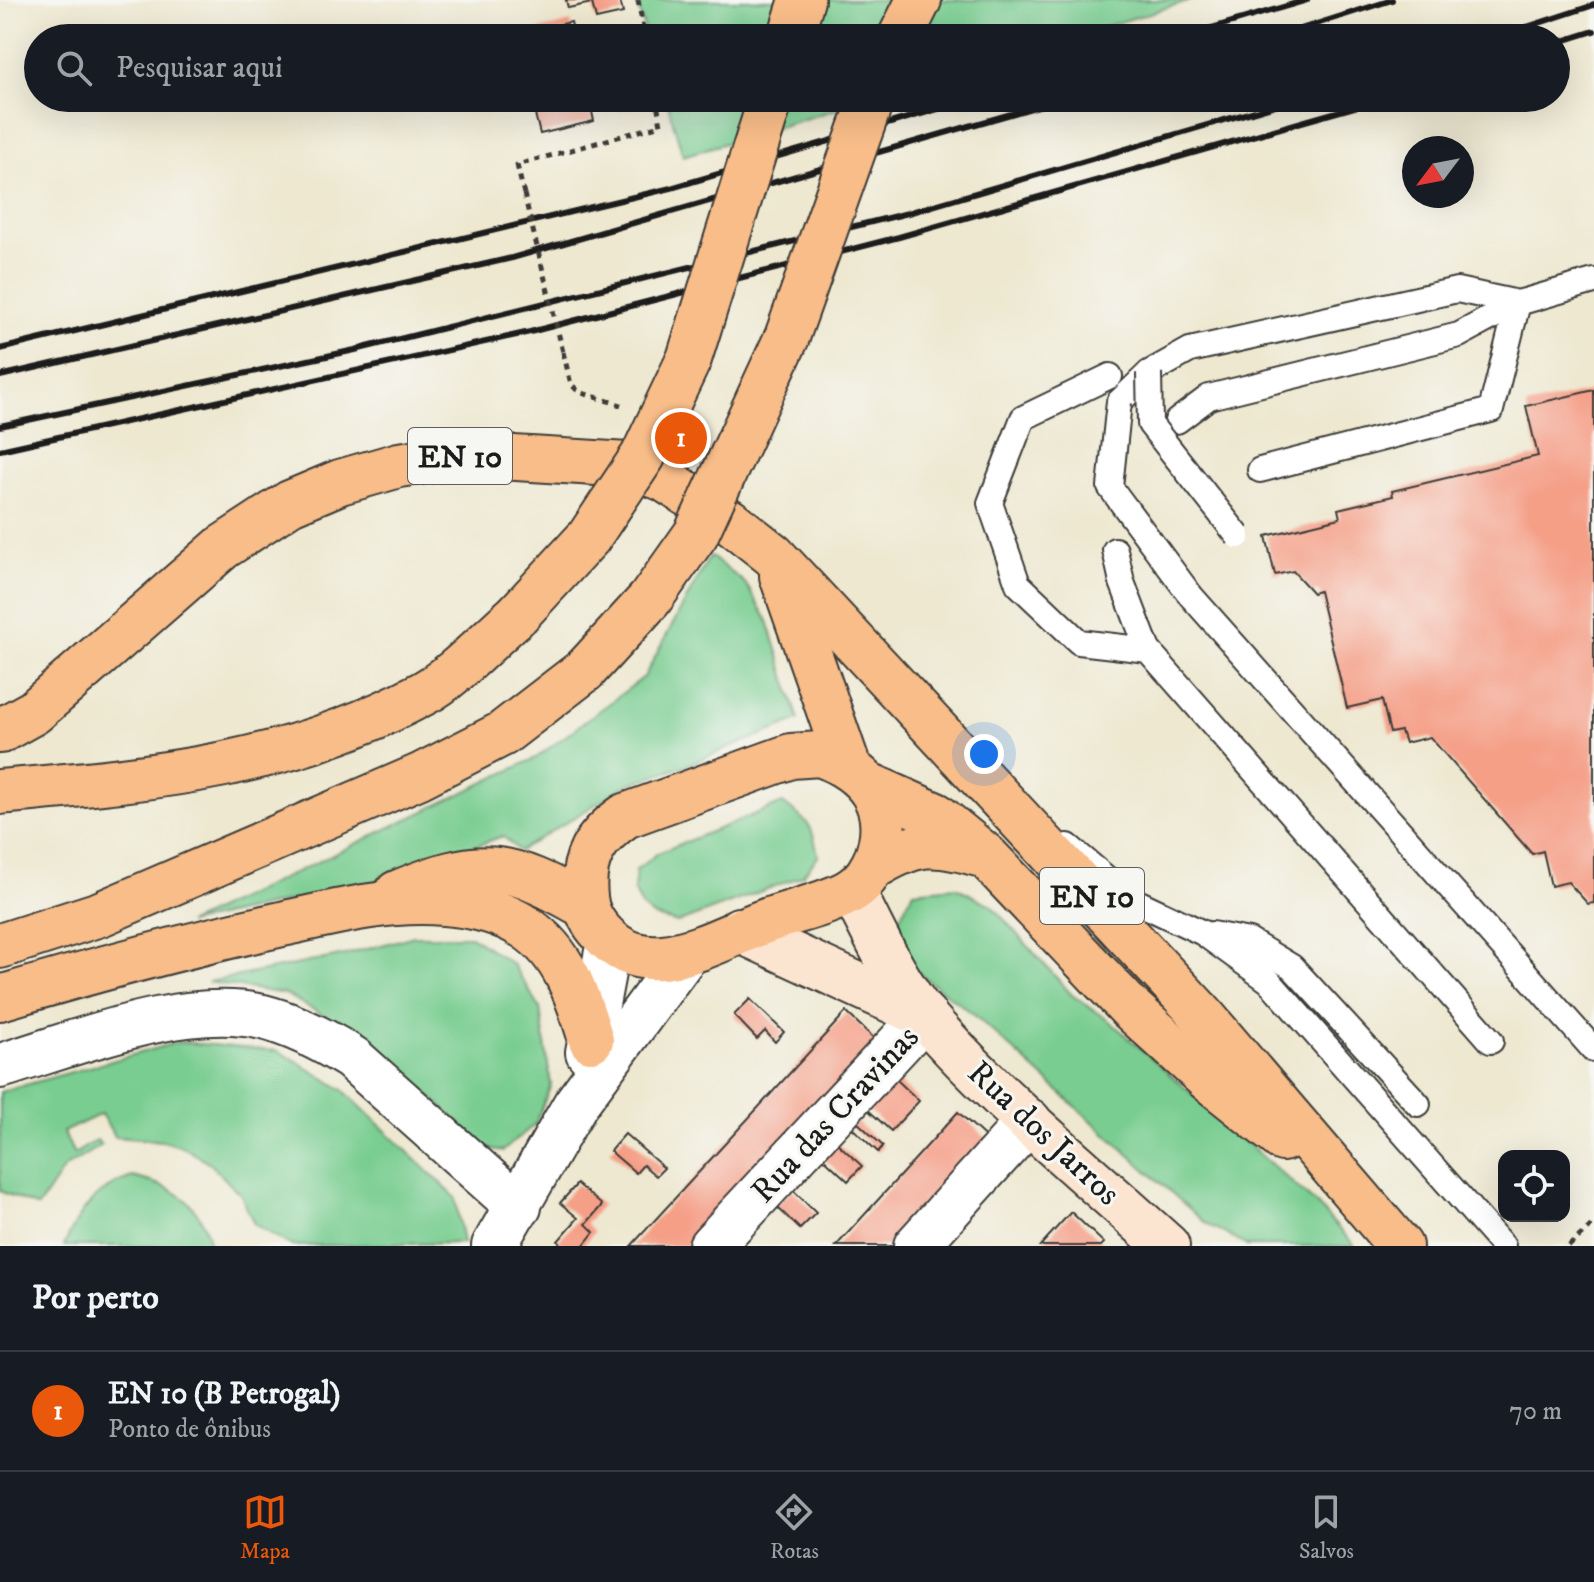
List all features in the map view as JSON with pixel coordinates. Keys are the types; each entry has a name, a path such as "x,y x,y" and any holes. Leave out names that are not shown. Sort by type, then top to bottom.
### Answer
{"main road":[{"path":"794,24 802,0"},
{"path":"907,24 919,0"},
{"path":"0,792 217,768 305,744 426,692 517,615 589,537 643,456 689,359 767,112"},
{"path":"0,946 100,914 420,776 502,734 585,670 650,599 696,534 787,337 867,112"},
{"name":"EN 10","path":"0,731 34,712 223,547 290,503 340,482 399,465 466,455 628,465 664,479 731,522 773,555 984,778 1287,1111 1400,1246"},
{"name":"EN 10","path":"773,555 858,775 882,811 882,841 862,879"},
{"name":"EN 10","path":"597,924 583,875 592,847 605,829 625,816 791,756 820,754 936,815 986,856 1128,1006 1208,1079 1302,1156 1393,1246"},
{"path":"0,998 167,949 362,906 444,874 478,868 509,869 597,924 635,955 646,957 687,953 862,879 899,852 923,844 942,843 986,856"},
{"path":"362,906 442,902 497,913 526,928 565,970 577,992 591,1040"}],"street":[{"name":"Rua dos Jarros","path":"862,879 882,948 925,1016 1147,1240"},
{"path":"575,1105 591,1040 597,924"},
{"name":"Rua dos Jarros","path":"739,930 925,1016"},
{"path":"494,1246 575,1105 687,953"},
{"path":"0,1066 170,1019 233,1013 263,1017 352,1058 519,1207"},
{"name":"Rua das Cravinas","path":"711,1246 925,1016"},
{"path":"916,1246 1029,1121"}],"lane":[{"path":"1177,421 1209,397 1459,335 1518,303 1594,281"},
{"path":"1518,303 1457,290 1190,350 1149,373 1119,402 1110,487 1191,596 1594,1050"},
{"path":"1260,470 1491,410 1518,303"},
{"path":"1149,373 1150,424 1238,536"},
{"path":"1110,376 1023,418 990,503 1018,584 1079,642 1148,650"},
{"path":"1115,550 1122,582 1148,650 1491,1041"},
{"path":"984,778 1131,899 1203,933 1269,981 1503,1246"},
{"path":"1203,933 1249,941 1276,954 1292,967 1418,1104"}],"path":[{"path":"638,0 642,24"},
{"path":"621,402 579,392 571,384 517,165 661,125 659,112"},
{"path":"1569,1246 1594,1223"}],"green space":[{"path":"636,0 1192,0 1114,24 643,24"},
{"path":"670,112 827,112 683,156"},
{"path":"710,556 745,583 768,621 799,720 679,768 629,784 519,851 503,836 383,880 187,924 536,758 644,677"},
{"path":"783,803 804,820 814,836 818,856 802,876 677,923 653,916 642,907 634,890 636,870 658,853"},
{"path":"956,887 991,905 1072,995 1112,1023 1316,1204 1355,1246 1247,1246 1204,1222 972,1013 913,969 898,920 914,891"},
{"path":"414,936 471,936 513,965 540,1008 551,1085 535,1124 503,1151 486,1148 370,1041 285,994 208,982 345,955"},
{"path":"179,1042 279,1051 342,1089 455,1197 463,1243 292,1246 254,1224 241,1195 208,1162 183,1147 163,1141 115,1137 101,1114 63,1132 74,1154 97,1140 101,1145 64,1168 38,1207 0,1191 0,1092"},
{"path":"132,1177 160,1185 183,1198 200,1218 210,1246 64,1246 90,1203 108,1188"}],"building":[{"path":"566,0 620,0 623,13 596,19 592,3 568,8"},
{"path":"534,112 592,112 594,121 540,134"},
{"path":"1594,390 1594,903 1588,904 1568,882 1551,886 1543,851 1532,854 1430,737 1405,743 1401,731 1390,733 1382,700 1347,708 1319,591 1313,593 1293,571 1275,575 1266,536 1340,518 1338,509 1393,496 1392,491 1538,456 1526,406"},
{"path":"750,999 784,1032 775,1042 765,1031 757,1039 734,1015"},
{"path":"846,1012 879,1043 691,1246 631,1246"},
{"path":"895,1078 919,1101 891,1131 867,1109"},
{"path":"958,1112 991,1142 896,1246 836,1246"},
{"path":"856,1121 883,1146 878,1152 851,1127"},
{"path":"625,1134 664,1168 656,1176 643,1165 636,1173 610,1151"},
{"path":"835,1141 862,1166 848,1181 821,1156"},
{"path":"577,1184 602,1205 586,1224 594,1232 583,1246 563,1246 558,1241 578,1218 560,1203"},
{"path":"792,1189 816,1213 800,1229 776,1206"},
{"path":"1071,1212 1104,1243 1101,1246 1040,1246"}],"railway":[{"path":"1226,24 1307,0"},
{"path":"1316,24 1392,0"},
{"path":"1536,24 1594,5"},
{"path":"1570,39 1594,31"},
{"path":"0,349 671,188 928,112"},
{"path":"0,376 512,258 1018,112"},
{"path":"0,426 355,350 908,213 1251,112"},
{"path":"0,450 530,332 899,237 1337,112"}],"place":[{"name":"EN 10 (B Petrogal)","path":"681,438"}]}
